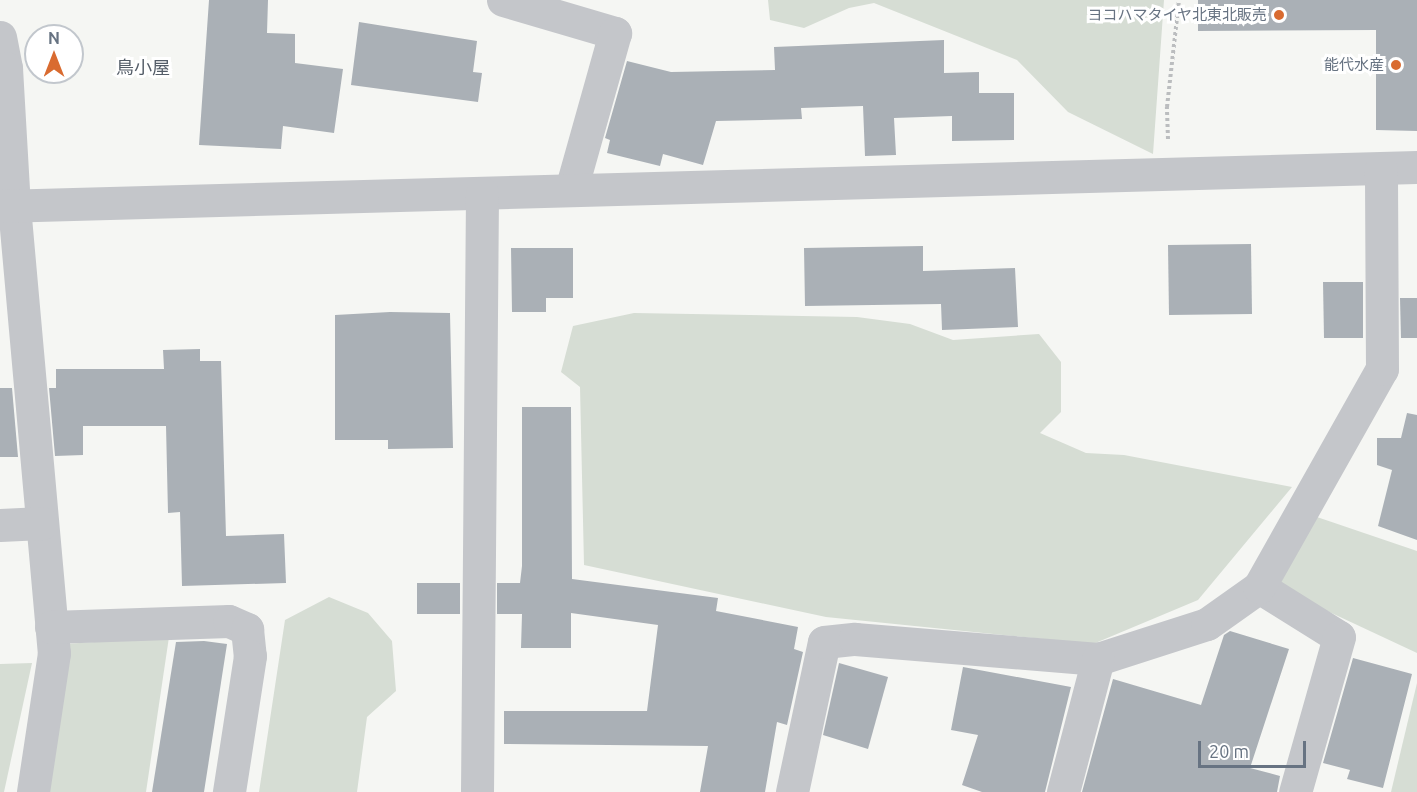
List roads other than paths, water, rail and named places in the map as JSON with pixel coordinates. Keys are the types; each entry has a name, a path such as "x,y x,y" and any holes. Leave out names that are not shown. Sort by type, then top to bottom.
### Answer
{"street":[{"path":"503,0 615,33 571,190"},
{"path":"0,37 6,68 7,206 54,653 33,792"},
{"path":"7,206 1169,176 1417,167"},
{"path":"792,792 824,642 855,639 1098,659 1207,624 1259,587 1382,369 1381,169"},
{"path":"477,792 482,193"},
{"path":"0,525 42,523"},
{"path":"1259,587 1339,637 1295,792"},
{"path":"51,627 229,621 247,628 250,656 229,792"},
{"path":"1063,792 1098,659"}],"place":[{"name":"ヨコハマタイヤ北東北販売","path":"1279,15"},
{"name":"能代水産","path":"1396,65"}],"district":[{"name":"鳥小屋","path":"143,67"}]}
